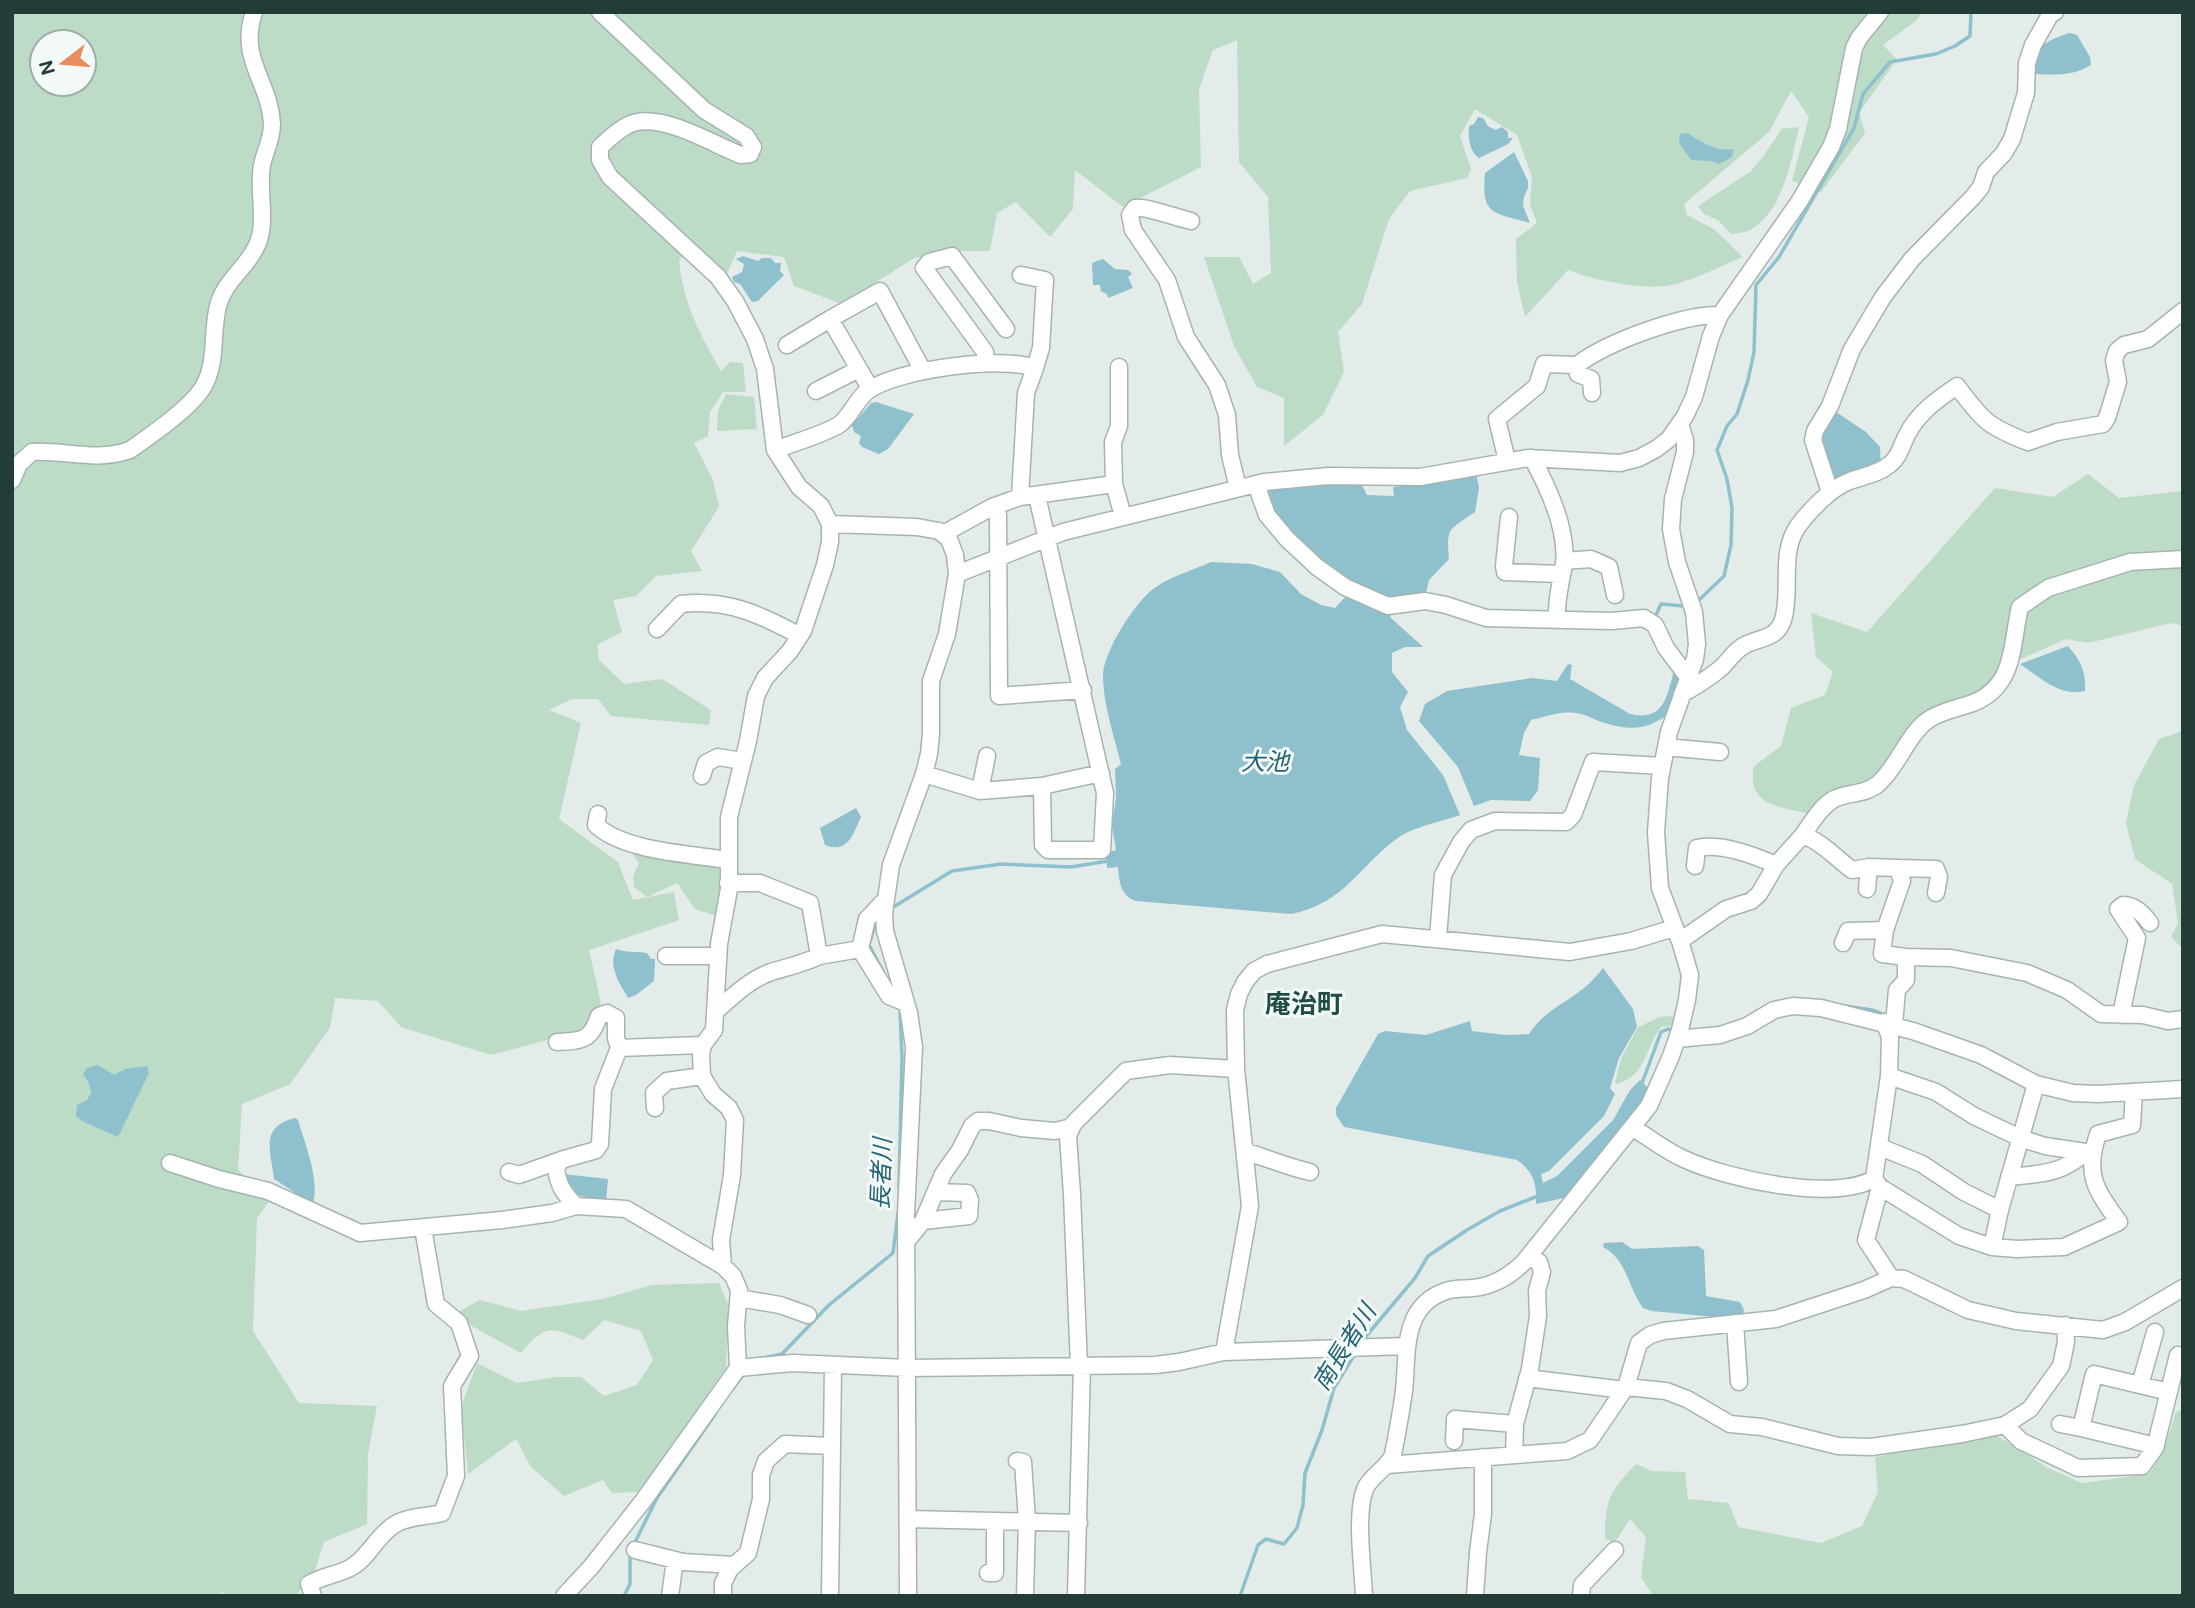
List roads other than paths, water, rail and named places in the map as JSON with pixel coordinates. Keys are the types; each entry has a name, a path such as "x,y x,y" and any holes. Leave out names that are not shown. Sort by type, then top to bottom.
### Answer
{"street":[{"path":"12,480 19,464 32,452 87,457 120,454 130,450 201,392 208,379 221,295 231,278 254,252 260,234 262,163 269,146 272,126 271,112 248,41 254,12"},
{"path":"600,12 705,110 746,136 753,147 750,154 741,155 657,122 636,122 614,134 600,147 600,160 610,177 718,277 735,301 755,339 765,369 775,450 782,465 799,487 821,506 830,524 830,542 825,565 800,636 765,678 756,696 729,817 729,883 718,956 716,1011 714,1030 703,1045 702,1076 713,1094 729,1108 735,1120 732,1175 721,1240 723,1266"},
{"path":"957,574 1046,537 1256,484 1315,477 1420,477 1532,458 1620,463 1639,458 1669,439 1680,425 1694,397 1711,336 1720,315 1799,202 1830,146 1838,129 1854,48 1858,38 1880,12"},
{"path":"1830,492 1813,440 1815,431 1830,406 1852,349 1898,276 1932,237 1973,197 1981,187 1986,172 2004,153 2012,139 2026,93 2027,63 2033,45 2050,15 2055,12"},
{"path":"1191,221 1159,214 1144,206 1135,208 1130,215 1133,230 1167,280 1186,337 1217,385 1227,415 1230,455 1238,488"},
{"path":"986,363 985,352 924,268 929,262 952,256 1006,329"},
{"path":"1020,497 1026,393 1041,348 1045,280 1021,275"},
{"path":"787,345 880,291 923,371"},
{"path":"1682,694 1714,674 1742,646 1768,638 1779,629 1785,610 1788,557 1793,533 1830,492 1847,482 1889,466 1899,454 1907,434 1922,412 1957,386 1979,416 1989,424 2028,442 2057,432 2103,424 2118,382 2114,360 2117,351 2124,345 2148,339 2183,311"},
{"path":"1507,461 1496,419 1537,386 1544,364 1577,365 1590,356 1654,328 1707,314 1720,315"},
{"path":"830,319 870,388"},
{"path":"775,450 840,424 870,388 923,371 986,363 1035,368"},
{"path":"1577,365 1578,374 1591,379 1592,393"},
{"path":"1119,367 1119,426 1113,442 1114,484 1124,516"},
{"path":"816,391 859,369"},
{"path":"1364,1596 1361,1558 1363,1496 1367,1486 1393,1455 1403,1397 1406,1346 1419,1309 1427,1301 1446,1291 1496,1282 1516,1270 1529,1257 1649,1106 1677,1039 1690,987 1690,975 1660,888 1657,866 1657,813 1665,747 1695,659 1698,631 1677,562 1671,529 1673,499 1685,452 1685,440 1680,425"},
{"path":"1532,458 1557,512 1563,568 1556,599 1557,618"},
{"path":"943,534 994,506 1020,497 1114,484"},
{"path":"1256,484 1267,515 1287,539 1317,568 1345,587 1388,606 1425,601 1486,618 1612,621 1644,618 1655,625 1666,648 1688,677"},
{"path":"1037,496 1105,793 1102,850 1048,850 1043,845 1042,786"},
{"path":"994,506 998,515 999,696 1083,690"},
{"path":"1509,517 1504,566 1506,572 1563,568 1591,559 1609,567 1615,595"},
{"path":"830,524 917,527 939,531 949,539 955,555 957,574 947,634 931,681 931,733 924,774 891,865 885,900 885,931 914,1047 906,1242 908,1596"},
{"path":"1224,1352 1250,1206 1236,1069 1235,1010 1239,994 1254,971 1267,964 1382,934 1570,952 1677,934 1726,909 1751,901 1759,894 1776,865 1822,809 1834,799 1862,793 1879,783 1927,720 1984,698 1997,687 2006,674 2014,649 2020,607 2048,588 2130,562 2183,559"},
{"path":"656,629 681,604 704,601 765,617 800,636"},
{"path":"1665,747 1720,752"},
{"path":"980,791 987,756"},
{"path":"702,776 706,763 718,757 742,761"},
{"path":"1438,938 1443,875 1461,842 1471,830 1495,821 1566,822 1573,815 1593,762 1662,766"},
{"path":"924,774 980,791 1042,786 1101,773"},
{"path":"598,814 596,825 603,833 638,846 728,860"},
{"path":"1802,836 1812,837 1852,870 1869,867 1936,869 1940,877 1936,893"},
{"path":"1695,866 1698,848 1707,846 1755,856 1776,865"},
{"path":"1867,889 1869,867"},
{"path":"1898,868 1902,881 1885,930 1882,954 1951,958 2027,974 2067,989 2101,1014 2143,1015 2168,1021 2183,1019"},
{"path":"729,883 760,883 810,903 819,956"},
{"path":"885,900 867,919 860,949 889,996 902,1004"},
{"path":"2121,1015 2137,937 2118,909 2129,905 2143,913 2150,923"},
{"path":"1843,943 1848,931 1885,930"},
{"path":"716,1011 742,987 769,973 802,964 819,956 860,949"},
{"path":"666,956 718,956"},
{"path":"1891,1278 1866,1240 1877,1183 1889,1076 1889,1024 1897,990 1906,980 1906,957"},
{"path":"1677,1039 1720,1035 1747,1026 1774,1010 1793,1006 1821,1008 1889,1024 1981,1055 2036,1084 2073,1093 2183,1089"},
{"path":"509,1172 519,1175 596,1150 600,1144 603,1089 619,1048 616,1018 607,1013 599,1016 594,1032 586,1038 557,1042"},
{"path":"619,1048 703,1045"},
{"path":"1076,1596 1080,1366 1068,1136 1072,1127 1126,1071 1170,1065 1236,1069"},
{"path":"655,1108 654,1093 667,1081 702,1076"},
{"path":"1889,1076 1936,1092 2020,1139 2045,1146 2088,1152"},
{"path":"1992,1247 2036,1084"},
{"path":"2009,1177 2050,1173 2074,1163 2088,1152 2098,1135 2132,1125 2134,1092"},
{"path":"906,1242 923,1221 943,1174 960,1150 972,1126 978,1121 1055,1132 1072,1127"},
{"path":"1633,1128 1681,1158 1724,1175 1826,1189 1877,1183 1959,1236 1992,1247 2017,1249 2064,1247 2119,1222 2093,1180 2088,1152"},
{"path":"1880,1147 1922,1164 1964,1192 2000,1210"},
{"path":"1245,1152 1285,1167 1310,1171"},
{"path":"561,1160 556,1168 557,1180 564,1194 576,1206"},
{"path":"170,1163 268,1191 360,1233 502,1220 552,1213 576,1206 626,1209 723,1266 733,1276 739,1290 736,1326 738,1368 643,1501 591,1567 564,1596"},
{"path":"923,1221 969,1216 970,1200 967,1193 936,1192"},
{"path":"307,1592 318,1578 352,1567 392,1525 409,1518 424,1518 442,1513 456,1476 452,1386 471,1356 459,1324 436,1304 423,1228"},
{"path":"1514,1455 1515,1424 1527,1378 1538,1315 1537,1291 1542,1272 1539,1262 1529,1257"},
{"path":"1387,1465 1567,1451 1581,1446 1590,1440 1625,1389 1639,1343 1650,1335 1776,1319 1864,1290 1891,1278 1903,1279 1968,1311 2016,1321 2065,1325 2094,1331 2112,1328 2183,1289"},
{"path":"739,1298 780,1305 808,1315"},
{"path":"1735,1323 1739,1382"},
{"path":"1527,1378 1666,1391 1687,1399 1730,1424 1762,1427 1839,1446 1871,1447 2005,1425 2030,1409 2061,1366 2066,1342 2065,1325"},
{"path":"2140,1385 2155,1332"},
{"path":"738,1368 793,1363 907,1368 1155,1365 1179,1363 1224,1352 1406,1346"},
{"path":"2005,1425 2021,1441 2078,1468 2141,1466 2156,1446 2178,1355"},
{"path":"830,1596 833,1365"},
{"path":"2081,1428 2094,1374 2169,1392"},
{"path":"1454,1441 1455,1419 1515,1424"},
{"path":"2060,1424 2156,1446"},
{"path":"723,1596 723,1583 734,1565 748,1553 761,1499 761,1475 766,1461 785,1444 832,1446"},
{"path":"1475,1596 1483,1514 1483,1457"},
{"path":"1017,1461 1023,1462 1027,1521 1025,1596"},
{"path":"908,1519 1079,1522"},
{"path":"988,1573 995,1573 995,1521"},
{"path":"635,1550 675,1560 734,1565"},
{"path":"1581,1596 1582,1585 1615,1550"},
{"path":"670,1596 675,1560"}],"water":[{"path":"2069,33 2077,35 2090,57 2091,65 2064,74 2035,74 2031,71 2036,55 2043,45"},
{"path":"1478,117 1483,118 1488,126 1495,130 1502,127 1508,132 1508,138 1513,138 1508,144 1479,158 1471,148 1469,135 1469,126 1474,124"},
{"path":"1687,133 1715,148 1734,149 1732,157 1719,164 1691,160 1679,143 1680,134"},
{"path":"1514,152 1528,181 1523,206 1530,223 1498,214 1488,205 1485,197 1485,173"},
{"path":"743,256 758,261 771,258 775,263 781,263 780,271 784,275 758,301 752,302 732,277 742,272 744,264 736,259"},
{"path":"1103,259 1115,269 1128,270 1132,274 1128,277 1133,288 1108,298 1107,294 1101,291 1100,285 1093,285 1092,263"},
{"path":"876,402 914,414 888,449 879,454 862,447 859,443 861,436 854,432 852,425 871,403"},
{"path":"1836,412 1866,432 1880,447 1881,466 1836,483 1821,434 1823,423"},
{"path":"1476,473 1479,488 1475,512 1451,530 1448,541 1449,559 1429,580 1425,597 1388,602 1326,569 1273,517 1263,494 1285,486 1325,483 1362,485 1367,495 1394,496 1393,487 1444,481"},
{"name":"大池","path":"1211,562 1252,564 1280,572 1301,594 1321,605 1335,608 1348,594 1392,612 1390,617 1423,647 1405,647 1392,653 1392,672 1408,692 1400,707 1407,730 1443,775 1460,815 1405,833 1385,848 1339,892 1310,909 1291,914 1136,901 1124,892 1118,867 1107,868 1106,853 1116,850 1112,825 1116,797 1115,769 1121,764 1104,690 1104,668 1108,656 1121,628 1148,594 1169,580"},
{"path":"2068,646 2082,667 2085,691 2059,689 2020,664"},
{"path":"1568,664 1572,665 1570,679 1630,714 1642,715 1651,714 1663,704 1675,667 1680,673 1670,713 1651,724 1634,728 1616,726 1578,713 1531,720 1524,733 1519,755 1540,758 1538,790 1530,801 1491,800 1474,806 1458,767 1419,721 1425,704 1447,691 1532,678 1557,681"},
{"path":"856,808 861,817 849,841 839,847 825,845 820,828"},
{"path":"616,949 647,953 651,959 655,959 654,981 628,998 614,968"},
{"path":"1603,968 1633,1009 1637,1027 1619,1058 1610,1088 1615,1094 1604,1116 1549,1171 1541,1174 1543,1183 1557,1176 1613,1120 1630,1090 1640,1080 1648,1088 1637,1110 1573,1193 1564,1198 1536,1204 1533,1179 1517,1160 1344,1127 1336,1115 1336,1108 1378,1034 1385,1031 1426,1035 1470,1021 1472,1031 1505,1035 1529,1034 1554,1009 1587,986"},
{"path":"98,1065 114,1075 125,1069 147,1066 149,1073 118,1137 76,1116 77,1105 87,1100 91,1093 83,1074 87,1068"},
{"path":"295,1118 298,1120 313,1175 315,1186 312,1207 299,1201 294,1192 274,1179 270,1150 272,1134 276,1127"},
{"path":"563,1174 608,1179 606,1202 571,1193"},
{"path":"1622,1242 1632,1249 1698,1246 1704,1250 1706,1296 1740,1302 1743,1315 1715,1317 1643,1308 1622,1266 1611,1252 1603,1247 1604,1243"}],"waterway":[{"path":"1699,600 1724,576 1731,545 1732,508 1727,479 1717,450 1727,426 1737,414 1748,380 1754,352 1756,285 1779,257 1854,128 1863,94 1890,62 1936,54 1970,36 1971,12"},
{"path":"1658,620 1656,615 1661,604 1683,606"},
{"name":"長者川","path":"895,906 952,871 1001,864 1071,867 1108,861"},
{"name":"長者川","path":"875,925 869,945 883,971"},
{"path":"1838,1005 1872,1010 1885,1015"},
{"name":"長者川","path":"899,1188 902,1057 900,1010"},
{"path":"1641,1086 1661,1032 1668,1029 1676,1031"},
{"name":"南長者川","path":"1362,1341 1415,1278 1428,1256 1500,1211 1538,1196"},
{"name":"長者川","path":"758,1359 782,1354 829,1305 893,1253 898,1213"},
{"name":"南長者川","path":"1240,1596 1258,1545 1266,1539 1284,1544 1297,1528 1303,1505 1305,1473 1322,1430 1334,1388 1355,1354"},
{"name":"長者川","path":"732,1390 744,1374"},
{"name":"長者川","path":"633,1546 657,1498 716,1413"},
{"name":"長者川","path":"624,1596 630,1584 630,1553"}],"district":[{"name":"庵治町","path":"1304,1004"}]}
